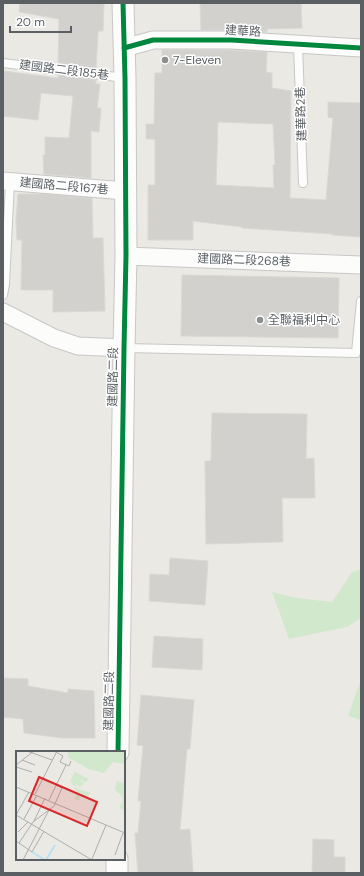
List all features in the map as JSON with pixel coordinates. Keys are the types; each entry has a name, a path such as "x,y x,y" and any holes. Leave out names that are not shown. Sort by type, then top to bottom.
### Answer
{"street":[{"name":"建國路二段","path":"118,751 126,256 123,3"},
{"name":"建華路","path":"124,48 153,40 231,40 361,48"},
{"name":"建國路二段167巷","path":"6,182 125,191"},
{"name":"建國路二段268巷","path":"126,256 361,265"},
{"path":"3,312 54,338 78,346 124,348"},
{"path":"117,860 117,873"}],"lane":[{"name":"建華路2巷","path":"298,45 303,183"},
{"name":"建國路二段185巷","path":"3,63 125,78"},
{"path":"3,295 5,284 6,182"},
{"path":"124,348 356,353 361,301"}],"green space":[{"path":"361,569 361,618 347,627 289,639 272,592 297,598 332,602 352,572"},
{"path":"361,679 361,720 348,716"}],"building":[{"path":"20,3 104,3 103,31 98,31 96,69 58,64 59,19 19,12"},
{"path":"200,3 301,3 302,28 267,29 267,32 201,30"},
{"path":"162,50 231,50 267,52 266,72 272,73 272,88 291,91 290,198 326,200 333,118 328,117 328,102 361,103 361,237 242,228 193,221 193,240 148,240 148,185 155,185 155,139 146,139 146,124 154,124 155,73 162,73","holes":["218,122 273,124 275,165 273,165 274,188 216,185"]},
{"path":"3,71 58,78 58,75 96,80 96,84 100,84 97,108 101,108 99,132 91,131 91,178 44,174 43,155 45,155 45,137 69,138 73,96 41,93 38,120 3,116"},
{"path":"18,194 44,194 92,198 93,238 103,238 105,311 53,312 53,290 21,290 22,240 17,240 16,221"},
{"name":"全聯福利中心","path":"182,275 339,278 338,338 181,336"},
{"path":"212,413 307,414 306,459 314,458 315,498 282,498 283,542 206,544 205,461 211,461"},
{"path":"170,558 208,561 205,605 149,601 150,574 169,575"},
{"path":"154,636 203,639 202,670 152,667"},
{"path":"3,678 28,679 28,686 68,693 68,689 94,691 95,738 62,738 24,733 23,719 3,717"},
{"path":"141,695 194,700 190,749 187,749 180,830 190,829 193,873 138,873 135,833 138,833 141,801 138,801 143,746 137,745"},
{"path":"313,839 334,840 334,857 345,857 345,873 312,873"}],"cycle path":[{"path":"118,751 126,256 123,3"},
{"path":"124,48 153,40 231,40 361,48"}],"place":[{"name":"7-Eleven","path":"165,60"},
{"name":"全聯福利中心","path":"260,320"}]}
